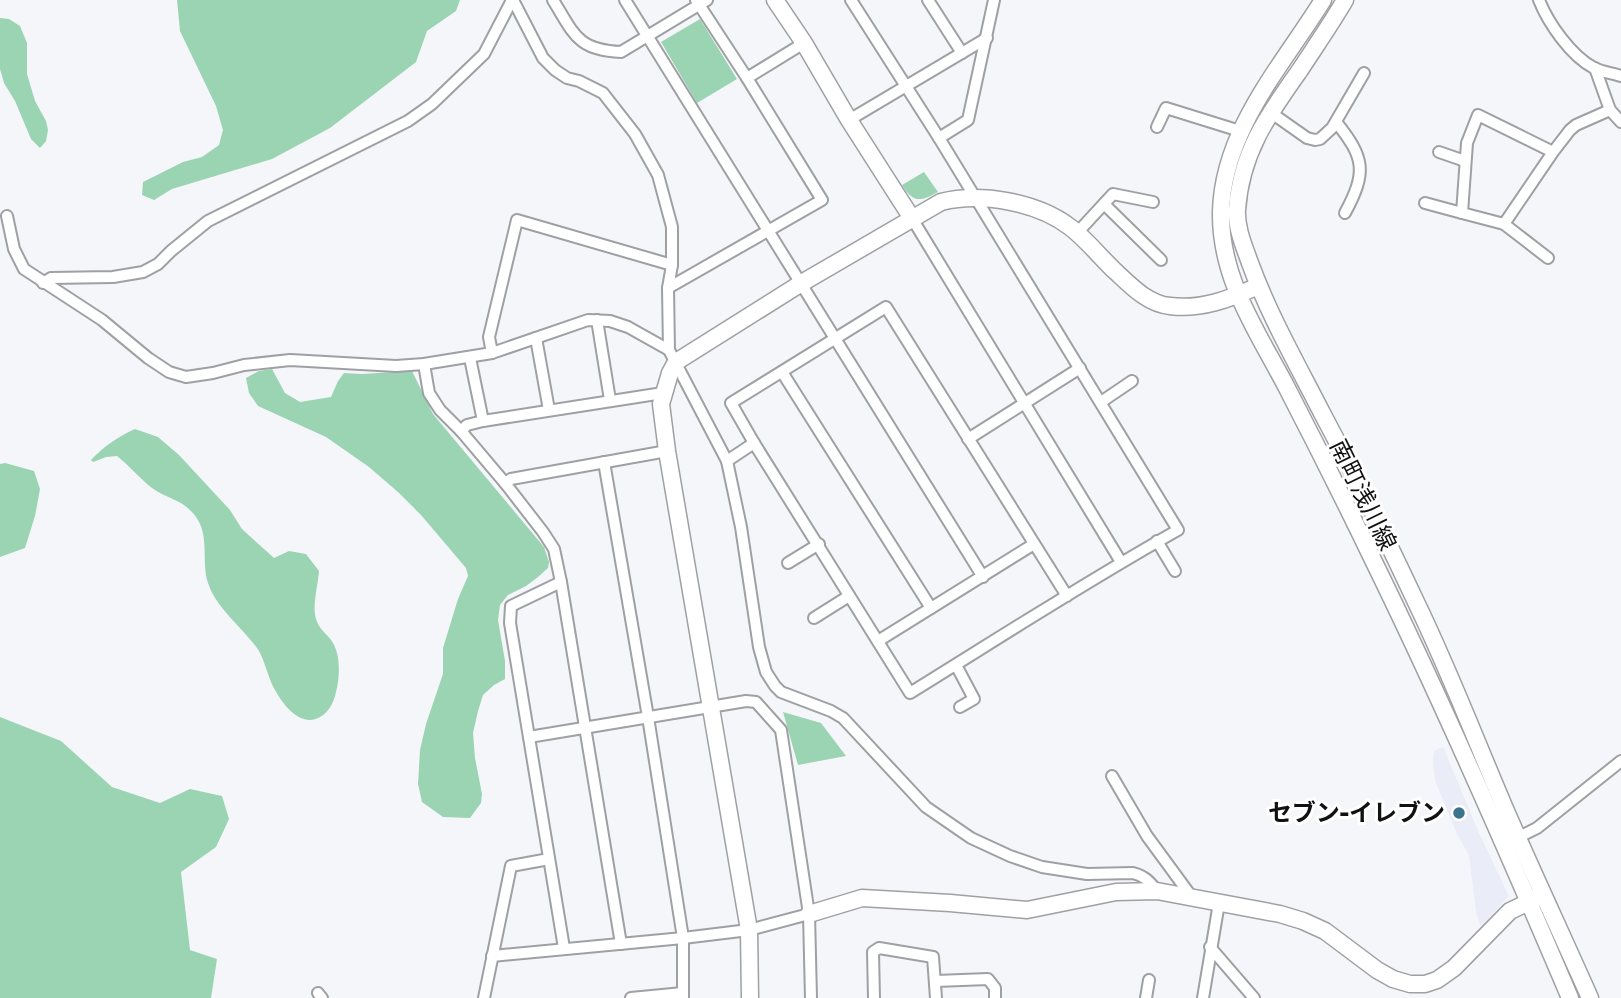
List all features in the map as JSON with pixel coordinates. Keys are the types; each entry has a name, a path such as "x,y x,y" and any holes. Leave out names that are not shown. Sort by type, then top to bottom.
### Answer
{"street":[{"path":"513,0 544,58 555,71 603,93 635,134 659,175 672,227 673,265 668,288 673,356 660,404 749,930 750,998"},
{"path":"43,283 51,278 113,277 143,272 158,264 208,221 408,121 432,104 484,54 513,0"},
{"path":"553,0 577,38 585,45 609,52 621,52 700,2 822,200 668,288"},
{"path":"625,0 983,577"},
{"path":"775,0 913,220 1121,562"},
{"path":"851,0 939,138 1178,530 1121,562 1067,596 956,665 910,693 731,403 886,307 1067,596"},
{"path":"928,0 962,53"},
{"path":"939,138 968,120 994,0"},
{"name":"南町浅川線","path":"1322,0 1257,99 1240,131 1225,179 1221,209 1225,258 1237,295 1304,421 1414,644 1530,902 1570,998"},
{"name":"南町浅川線","path":"1345,0 1270,111 1248,158 1237,212 1241,238 1258,286 1416,602 1590,998"},
{"path":"1539,0 1545,16 1579,58 1595,68 1621,76"},
{"path":"849,121 987,38"},
{"path":"747,78 804,43"},
{"path":"1595,68 1611,110 1621,122"},
{"path":"1270,111 1297,132 1315,140 1320,139 1336,122 1364,73"},
{"path":"1157,127 1166,108 1240,131"},
{"path":"1504,225 1553,152 1576,125 1611,110"},
{"path":"1462,213 1467,143 1479,115 1553,152"},
{"path":"1336,122 1350,139 1361,174 1357,192 1345,213"},
{"path":"1439,152 1465,161"},
{"path":"1077,233 1113,194 1153,202"},
{"path":"673,356 941,202 958,197 1014,202 1051,215 1071,227 1132,287 1149,299 1167,306 1217,303 1258,286"},
{"path":"1425,202 1504,225 1548,258"},
{"path":"1104,204 1161,260"},
{"path":"7,216 14,249 23,269 102,320 169,372 186,377 244,365 290,360 396,366 424,364 492,353 588,320 610,321 628,327 673,356 727,461 741,527 759,646 766,672 775,686 791,697 831,711 843,719 926,807 971,838 1042,867 1087,874 1139,874 1157,891"},
{"path":"492,353 488,337 517,220 673,265"},
{"path":"597,320 610,400"},
{"path":"536,338 549,410"},
{"path":"470,358 483,421"},
{"path":"424,364 429,393 440,411 461,431 505,483 554,549 621,944"},
{"path":"968,439 1080,368"},
{"path":"782,372 931,608"},
{"path":"1101,402 1132,381"},
{"path":"461,431 467,425 483,421 663,393"},
{"path":"727,461 754,443"},
{"path":"505,483 512,479 667,451"},
{"path":"604,462 682,938 683,995 631,998"},
{"path":"1157,541 1175,571"},
{"path":"788,563 819,544"},
{"path":"878,641 1034,544"},
{"path":"561,582 511,606 510,623 564,948"},
{"path":"814,618 849,596"},
{"path":"956,665 974,699 960,707"},
{"path":"529,737 746,701 756,702 781,730 809,914 811,998"},
{"path":"1519,837 1537,828 1621,761"},
{"path":"1112,776 1147,836 1191,897"},
{"path":"484,998 511,866 550,859"},
{"path":"492,956 749,930 862,898 1027,910 1116,892 1157,891 1280,914 1303,921 1325,931 1392,979 1410,984 1425,984 1437,980 1454,968 1510,911 1545,895"},
{"path":"1203,998 1219,903"},
{"path":"1210,947 1254,998"},
{"path":"874,998 873,952 879,948 933,957 936,998"},
{"path":"936,981 988,979 995,988 995,998"},
{"path":"1146,998 1149,980"}],"shaded area":[{"path":"1443,747 1509,896 1481,926 1476,912 1469,855 1457,834 1435,780 1434,751"}],"green space":[{"path":"177,0 460,0 456,11 427,31 416,62 330,128 272,159 172,189 154,200 142,195 143,182 183,162 202,157 219,145 223,130 216,106 180,31"},
{"path":"0,18 9,19 20,26 27,43 27,74 48,130 46,141 40,148 31,139 4,83 0,69"},
{"path":"700,19 737,79 697,103 661,42"},
{"path":"924,172 938,192 922,199 913,198 902,185"},
{"path":"272,369 285,393 300,402 331,397 344,373 412,371 433,414 544,547 549,562 548,568 526,586 508,595 500,605 498,620 505,661 505,679 483,695 478,711 473,733 482,794 481,803 470,818 443,817 422,802 418,784 420,750 443,674 443,648 468,576 466,568 421,515 369,467 326,437 258,406 249,393 246,378 259,371"},
{"path":"135,429 158,437 179,455 230,510 242,529 274,558 289,551 306,554 319,571 315,614 321,628 334,645 339,672 335,696 320,717 306,720 288,708 278,696 259,651 212,593 206,575 203,532 191,511 152,488 117,456 93,462 91,460 111,442"},
{"path":"0,464 34,471 40,489 25,548 0,557"},
{"path":"783,712 821,723 846,756 798,765"},
{"path":"0,717 61,741 112,787 160,803 190,789 222,796 229,819 216,847 181,872 190,950 217,959 211,998 0,998"}],"place":[{"name":"セブン-イレブン","path":"1459,813"}]}
